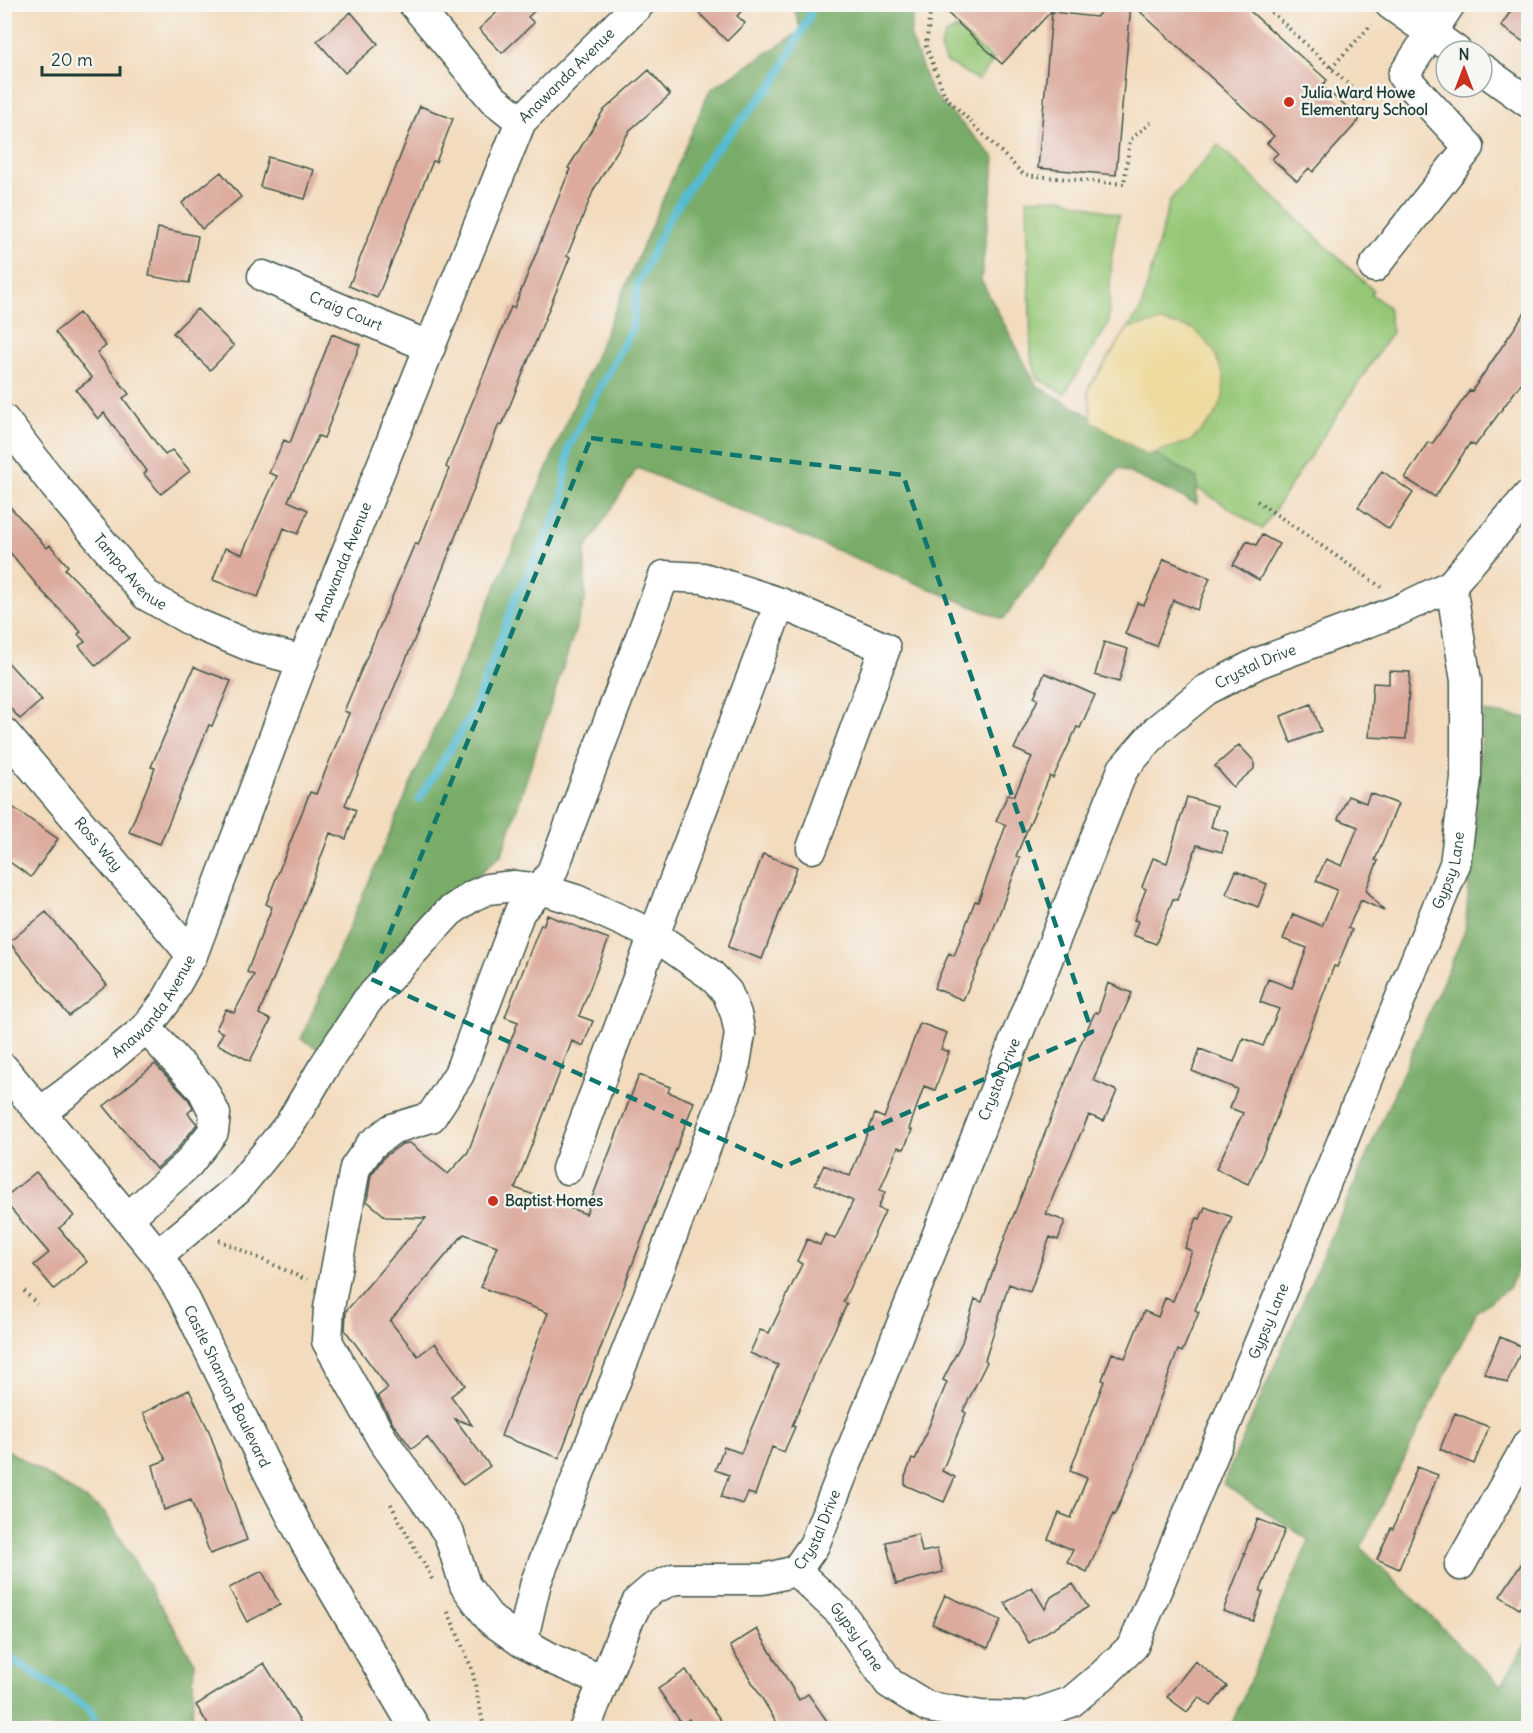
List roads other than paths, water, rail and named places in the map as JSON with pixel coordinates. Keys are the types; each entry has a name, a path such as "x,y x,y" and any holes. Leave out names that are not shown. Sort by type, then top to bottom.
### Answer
{"street":[{"path":"414,4 493,99 521,121"},
{"name":"Anawanda Avenue","path":"41,1112 146,1028 167,1000 192,955 303,661 521,121 639,4"},
{"path":"1374,267 1469,147 1402,76 1449,4"},
{"path":"1383,12 1430,32 1440,39"},
{"path":"1494,78 1528,102"},
{"name":"Craig Court","path":"263,276 430,347"},
{"name":"Tampa Avenue","path":"4,420 55,486 146,595 197,624 255,648 303,661"},
{"name":"Crystal Drive","path":"585,1728 638,1601 652,1589 674,1579 764,1579 796,1571 814,1545 1123,769 1158,729 1206,690 1258,663 1397,611 1451,585 1528,496"},
{"path":"604,1681 554,1660 522,1642 491,1620 465,1586 448,1534 382,1439 327,1341 329,1308 356,1168 371,1145 392,1129 431,1116 459,1074 520,911 541,889 552,872 664,576 703,578 780,603 885,648 812,848"},
{"name":"Gypsy Lane","path":"796,1571 840,1612 889,1683 928,1707 981,1716 1027,1717 1071,1702 1103,1676 1133,1646 1293,1263 1455,864 1466,779 1466,681 1451,585"},
{"path":"567,1169 780,603"},
{"name":"Ross Way","path":"4,733 192,955"},
{"path":"158,1255 237,1189 290,1124 367,1001 449,912 472,896 488,889 514,886 541,889 576,900 654,935 711,975 727,992 736,1014 740,1034 733,1074 536,1582 522,1642"},
{"path":"129,1217 188,1164 213,1132 215,1114 203,1090 146,1028"},
{"name":"Castle Shannon Boulevard","path":"4,1069 129,1217 158,1255 183,1296 269,1473 308,1545 415,1728"},
{"path":"1460,1565 1528,1444"}],"waterway":[{"path":"419,799 473,713 517,595 562,505 569,446 632,329 638,283 669,218 709,157 774,83 809,18 812,4"},
{"path":"4,1635 12,1659 89,1709 98,1728"}],"place":[{"name":"Julia Ward Howe Elementary School","path":"1289,102"},
{"name":"Baptist Homes","path":"493,1201"}]}
